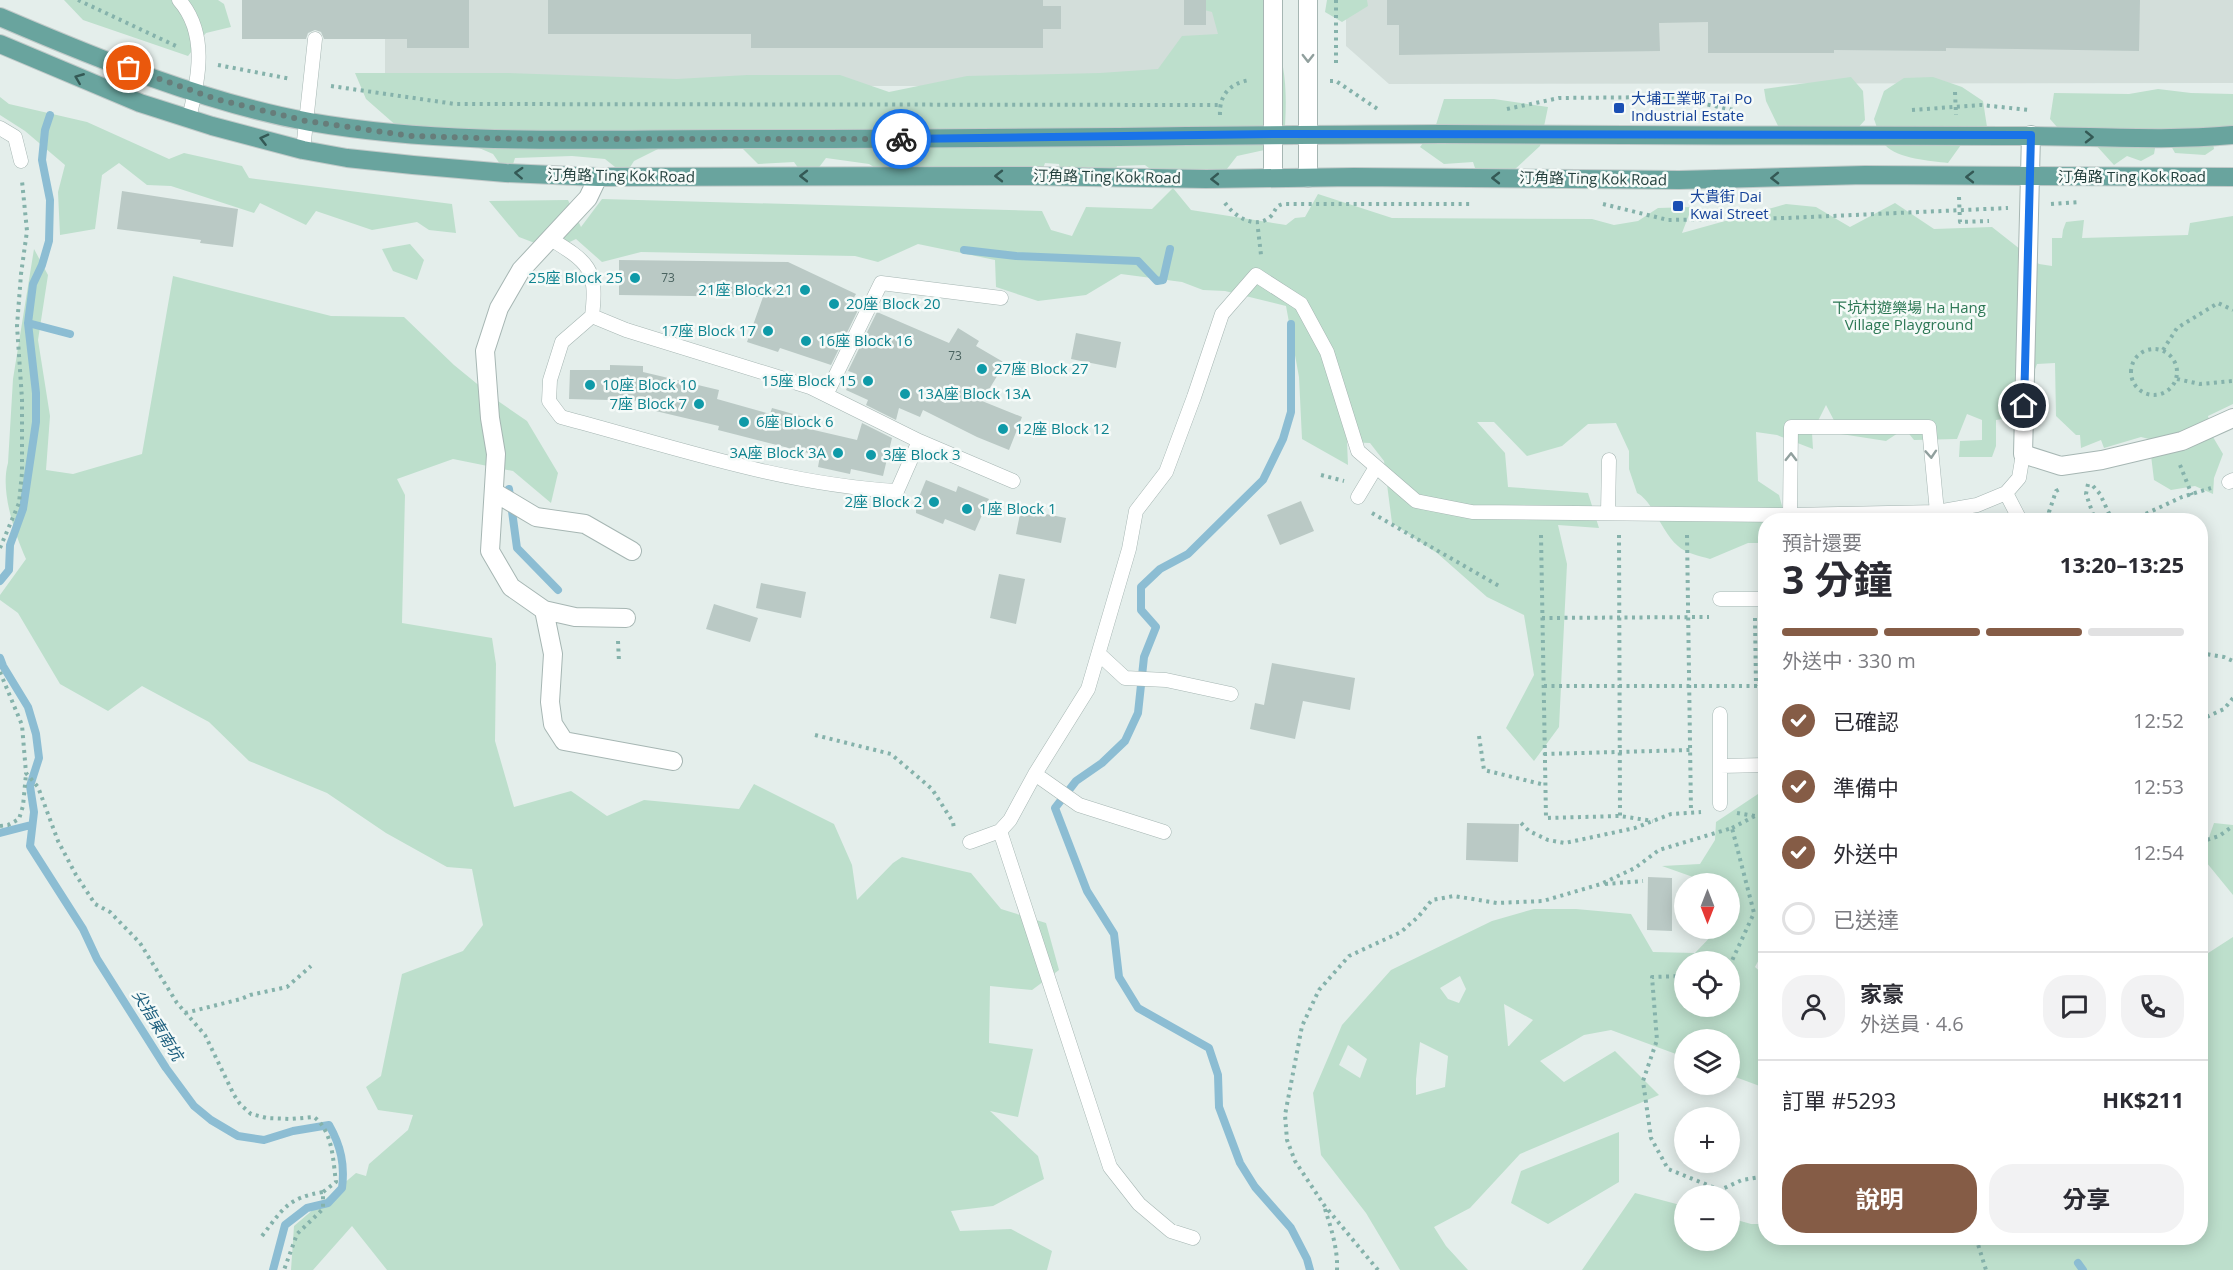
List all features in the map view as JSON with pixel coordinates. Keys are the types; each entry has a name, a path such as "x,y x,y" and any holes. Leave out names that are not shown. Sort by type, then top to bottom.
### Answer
{"main road":[{"path":"0,17 69,46 196,92 306,121 412,136 514,139 782,140 1273,134 2031,135 2183,139 2233,135"},
{"name":"汀角路 Ting Kok Road","path":"0,44 140,103 212,126 303,150 348,158 506,173 598,177 1030,176 1206,179 1679,180 1864,175 2233,177"}],"street":[{"path":"1273,0 1273,178"},
{"path":"1308,0 1308,178"},
{"path":"2031,135 2028,177 2023,454 2061,466 2102,460 2182,441 2233,418"},
{"path":"598,177 588,198 520,270 499,308 485,351 490,417 496,454 490,551 511,587 544,610 575,616 626,618"},
{"path":"494,492 536,517 585,524 632,551"},
{"path":"544,610 553,654 550,702 553,724 564,741 673,761"}],"lane":[{"path":"179,0 188,10 198,35 196,92 189,118"},
{"path":"303,150 315,39"},
{"path":"0,128 15,137 21,160"},
{"path":"549,238 581,257 593,276 595,296 592,316 562,342 550,380 549,401 561,417 796,480 860,489 897,491 919,441"},
{"path":"970,842 1000,831 1010,820 1035,774 1088,689 1129,549 1136,511 1166,472 1222,314 1256,274 1301,304 1327,352 1358,451 1416,501 1472,512 1758,515"},
{"path":"826,395 881,283 1001,298"},
{"path":"592,316 626,330 810,387 919,441 1013,481"},
{"path":"1790,513 1791,427 1929,427 1937,512"},
{"path":"1888,513 1937,512 1977,505 2006,493 2019,478 2023,454"},
{"path":"1608,513 1609,460"},
{"path":"1358,497 1376,467"},
{"path":"2006,493 2016,513"},
{"path":"1720,598 1758,599"},
{"path":"1099,654 1125,678 1166,680 1230,694"},
{"path":"1716,808 1720,766 1720,714"},
{"path":"1720,766 1758,765"},
{"path":"1035,774 1079,805 1164,832"},
{"path":"1000,831 1110,1167 1139,1204 1171,1231 1193,1238"}],"path":[{"path":"78,0 216,64 311,83 455,104 1220,105 1230,87 1239,82 1251,80"},
{"path":"1336,0 1336,67"},
{"path":"1336,81 1388,116"},
{"path":"1502,110 1558,98 1670,97 1745,112"},
{"path":"1903,111 1981,105 2036,111"},
{"path":"0,548 19,503 22,473 22,399 17,326 27,231 21,160"},
{"path":"1222,194 1230,211 1238,217 1257,221 1268,219 1279,205 1283,204 1471,204"},
{"path":"1595,202 1668,220 1787,218 1996,209"},
{"path":"2163,350 2177,328 2218,303 2233,310"},
{"path":"2150,349 2163,350 2172,357 2177,367 2177,379 2171,390 2159,396 2147,395 2136,388 2130,378 2131,365 2138,354 2150,349"},
{"path":"2177,379 2200,384 2233,381"},
{"path":"2178,460 2192,495"},
{"path":"2092,513 2086,494 2089,480 2100,494 2109,513"},
{"path":"2149,513 2231,481"},
{"path":"1358,497 1371,513 1498,586"},
{"path":"1541,535 1546,818 1620,816 1653,821"},
{"path":"1620,535 1620,816"},
{"path":"1688,535 1691,812"},
{"path":"1542,618 1711,617"},
{"path":"1544,686 1756,686 1755,617 1744,617"},
{"path":"2208,654 2233,661"},
{"path":"0,672 22,725 27,775 20,819 0,826"},
{"path":"2208,716 2224,709 2233,698"},
{"path":"815,735 891,754 932,789 953,822 957,845 970,842"},
{"path":"1479,736 1484,770 1545,785"},
{"path":"1544,754 1691,750"},
{"path":"27,775 38,787 58,841 75,874 95,904 110,912 140,943 184,1013 205,1035 234,1095 251,1114 267,1118 314,1117 322,1124 331,1146 336,1182 323,1194 302,1196 284,1208 262,1236"},
{"path":"1521,823 1529,831 1548,840 1565,843 1635,828 1671,814 1716,808"},
{"path":"1601,885 1635,868 1659,850 1732,828 1758,817"},
{"path":"2208,839 2219,836 2233,826"},
{"path":"1732,828 1754,913 1736,951"},
{"path":"1378,1270 1324,1205 1295,1161 1287,1140 1285,1115 1302,1026 1319,990 1349,956 1401,932 1432,900 1454,896 1497,903 1543,901 1601,885 1643,881"},
{"path":"184,1013 259,992 287,987 311,966"},
{"path":"1674,976 1652,977 1657,1040 1643,1081 1651,1138 1668,1168 1720,1190 1742,1180 1758,1177"},
{"path":"284,1270 297,1234 323,1207 323,1194"},
{"path":"1324,1205 1332,1230 1337,1270"},
{"path":"1978,1245 1986,1270"}],"shaded area":[{"path":"385,0 1237,0 1193,86 385,86"},
{"path":"1346,0 2233,0 2233,83 1389,84 1346,46"}],"green space":[{"path":"64,0 218,0 224,4 231,27 206,33 188,56 83,20"},
{"path":"1192,0 1283,0 1272,28 1284,70 1286,111 1284,142 1269,149 1237,156 1216,183 1166,181 1145,165 1117,166 1113,179 1061,180 1059,164 1045,163 1039,180 908,167 890,177 869,164 826,158 808,182 794,162 758,164 736,142 686,135 634,161 625,175 605,159 572,156 515,158 509,177 493,154 449,135 399,128 366,99 355,73 507,73 677,79 747,75 840,75 889,92 967,76 1100,73 1158,69 1182,36 1218,34 1212,12 1193,7"},
{"path":"1327,0 1367,0 1368,6 1342,22 1325,12"},
{"path":"1851,77 1863,91 1865,120 1857,129 1779,128 1766,101 1764,89"},
{"path":"1933,77 1962,87 1983,101 1987,127 1963,142 1948,163 1915,158 1891,150 1881,139 1874,119 1884,91 1904,78"},
{"path":"2158,89 2233,94 2233,131 2211,132 2214,149 2205,155 2175,153 2170,144 2156,143 2154,154 2141,161 2127,156 2114,165 2094,143 2071,143 2050,119 2054,93 2129,94"},
{"path":"0,97 9,104 87,122 169,159 184,153 242,166 249,178 452,204 456,233 429,230 417,222 372,230 316,211 306,225 260,203 254,213 171,186 147,185 119,163 102,175 95,229 60,235 58,192 65,165 25,131 0,115"},
{"path":"1444,99 1494,99 1548,107 1540,146 1513,171 1476,171 1473,162 1444,164 1420,147 1435,128"},
{"name":"下坑村遊樂場 Ha Hang Village Playground","path":"1173,188 1191,210 1286,225 1295,218 1305,217 1318,194 1392,218 1592,219 1614,225 1638,221 1658,208 1692,207 1682,233 1786,204 1816,207 1850,227 1895,203 1934,229 1992,227 2039,264 2052,266 2052,238 2062,238 2066,222 2084,220 2082,238 2188,235 2190,223 2233,216 2233,404 2208,416 2213,437 2223,454 2214,478 2213,494 2195,486 2171,490 2154,480 2149,439 2141,437 2104,448 2101,440 2081,448 2080,435 2076,435 2056,416 2055,363 2037,364 2017,417 1996,420 1996,446 1992,457 1959,457 1960,441 1982,440 1982,420 1967,414 1957,439 1914,440 1902,425 1901,431 1886,441 1841,434 1826,405 1812,433 1813,449 1777,435 1756,432 1758,481 1779,495 1784,513 1758,513 1758,543 1748,543 1710,559 1678,546 1648,503 1637,493 1629,469 1629,451 1616,423 1588,424 1562,446 1527,456 1494,422 1477,422 1505,453 1508,487 1588,493 1599,528 1558,525 1567,564 1559,727 1534,761 1506,728 1534,675 1524,615 1487,597 1437,553 1392,523 1384,461 1370,443 1347,442 1348,465 1302,439 1299,377 1286,306 1225,291 1203,290 1182,282 1121,274 1086,295 1038,301 996,287 995,260 918,244 878,262 855,256 641,252 602,262 576,239 553,250 519,237 489,201 568,200 581,227 602,199 1042,211 1051,230 1072,236 1086,207 1152,209"},
{"path":"410,244 424,260 417,280 393,271 382,249"},
{"path":"34,249 48,275 38,340 50,416 46,470 73,474 142,454 173,276 331,316 404,317 454,365 527,421 558,473 551,503 513,471 453,459 397,479 405,495 402,623 492,638 496,664 495,741 514,807 571,791 607,816 644,800 739,809 754,784 834,824 852,865 857,900 893,863 902,857 971,873 1001,909 1046,923 1059,970 1032,990 990,986 989,1043 1033,1049 1018,1117 990,1111 1038,1156 1044,1179 993,1206 951,1211 960,1231 1011,1229 1052,1251 1047,1270 387,1270 352,1226 313,1270 291,1270 294,1226 356,1173 366,1176 369,1164 408,1130 413,1115 378,1110 366,1087 381,1076 402,974 463,951 483,925 472,869 447,867 386,833 327,793 249,761 209,722 142,686 108,711 60,684 18,613 0,600 0,595 26,559 10,511 6,474 13,379"},
{"path":"1758,794 1758,961 1755,967 1758,970 1758,1085 1740,1079 1740,1029 1674,1029 1674,1053 1611,1030 1584,1035 1540,1061 1564,1082 1615,1051 1659,1095 1520,1154 1470,1208 1434,1227 1446,1246 1468,1270 1400,1270 1366,1213 1321,1155 1313,1093 1342,1025 1391,970 1492,921 1534,909 1576,909 1631,914 1653,952 1674,952 1674,1017 1740,1017 1740,951 1697,951 1708,939 1740,939 1740,873 1682,873 1662,866 1700,864 1715,840 1716,822","holes":["1460,976 1466,989 1459,1003 1448,999 1440,988","1504,1004 1533,1020 1509,1046 1508,1046","1420,1042 1448,1056 1445,1087 1416,1095","1348,1045 1367,1059 1360,1078 1339,1065"]},
{"path":"2214,823 2233,825 2233,895 2208,864 2208,840"},
{"path":"2233,937 2233,1270 1582,1270 1635,1193 1674,1203 1674,1251 1740,1251 1740,1221 1758,1224 1758,1245 2208,1245 2208,953"},
{"path":"1619,1132 1619,1182 1548,1224 1511,1203 1521,1171"}],"building":[{"path":"242,0 469,0 469,48 407,48 407,39 324,39 321,32 315,30 308,33 306,39 242,39"},
{"path":"548,0 1043,0 1043,6 1061,6 1061,29 1043,29 1043,48 751,48 751,34 548,34"},
{"path":"1184,0 1206,0 1206,25 1184,25"},
{"path":"1387,0 2140,0 2139,51 1946,48 1946,51 1834,50 1834,53 1708,53 1708,22 1659,23 1660,51 1399,55 1399,25 1387,25"},
{"path":"122,191 238,209 233,247 200,243 201,240 117,229"},
{"path":"619,260 788,262 856,294 852,301 861,304 831,365 780,348 778,352 747,342 763,297 619,295"},
{"path":"877,312 949,343 958,328 979,341 976,346 1005,363 982,401 1022,417 1009,450 923,410 920,417 899,408 896,420 866,405 868,400 846,390 854,373 848,371"},
{"path":"1076,333 1121,342 1116,368 1071,359"},
{"path":"610,365 643,366 643,372 719,390 717,399 770,414 772,408 804,417 801,427 857,440 862,423 892,438 883,476 851,469 850,474 818,467 820,456 718,430 719,426 647,409 649,401 569,399 570,370 610,370"},
{"path":"926,480 956,492 958,486 989,499 975,531 945,519 943,524 916,513 916,504"},
{"path":"1301,501 1314,531 1280,545 1267,515"},
{"path":"1021,509 1066,518 1061,543 1016,534"},
{"path":"999,574 1025,579 1016,624 990,618"},
{"path":"761,583 806,592 801,618 756,608"},
{"path":"714,604 758,618 750,642 706,629"},
{"path":"1272,663 1355,678 1350,710 1303,701 1295,739 1250,729 1255,703 1264,705"},
{"path":"1467,823 1519,824 1518,862 1466,860"},
{"path":"1648,877 1672,878 1672,931 1647,930"}],"waterway":[{"path":"50,115 45,130 42,160 50,200 49,241 42,265 33,284 28,323 70,334"},
{"path":"964,250 1016,256 1138,261 1157,281 1163,280 1170,249"},
{"name":"尖指東南坑","path":"0,581 9,570 10,545 23,509 36,422 36,393 28,323"},
{"path":"1291,324 1291,412 1283,439 1263,480 1188,554 1160,569 1141,587 1141,610 1156,627 1144,657 1138,713 1125,741 1102,763 1076,781 1055,808 1087,891 1114,934 1119,977 1138,1008 1209,1048 1218,1075 1219,1107 1240,1163 1255,1187 1291,1228 1307,1259 1310,1270"},
{"path":"509,489 517,548 558,590"},
{"name":"尖指東南坑","path":"0,658 28,707 36,734 39,758 30,786 34,812 30,846 83,929 97,959 166,1068 194,1106 211,1120 238,1136 264,1140 293,1131 329,1125 333,1133 341,1156 342,1188 328,1203 307,1208 285,1225 273,1270"},
{"path":"0,833 31,825"},
{"path":"2078,1263 2083,1270"}],"way so far":[{"path":"129,68 216,99 306,121 412,136 514,139 901,139"}],"place":[{"name":"大埔工業邨 Tai Po Industrial Estate","path":"1619,108"},
{"name":"大貴街 Dai Kwai Street","path":"1678,206"},
{"name":"25座 Block 25","path":"635,278"},
{"name":"21座 Block 21","path":"805,290"},
{"name":"20座 Block 20","path":"834,304"},
{"name":"17座 Block 17","path":"768,331"},
{"name":"16座 Block 16","path":"806,341"},
{"name":"27座 Block 27","path":"982,369"},
{"name":"15座 Block 15","path":"868,381"},
{"name":"10座 Block 10","path":"590,385"},
{"name":"13A座 Block 13A","path":"905,394"},
{"name":"7座 Block 7","path":"699,404"},
{"name":"6座 Block 6","path":"744,422"},
{"name":"12座 Block 12","path":"1003,429"},
{"name":"3A座 Block 3A","path":"838,453"},
{"name":"3座 Block 3","path":"871,455"},
{"name":"2座 Block 2","path":"934,502"},
{"name":"1座 Block 1","path":"967,509"}],"route":[{"path":"901,139 1273,134 2031,135 2028,177 2024,406"}]}
